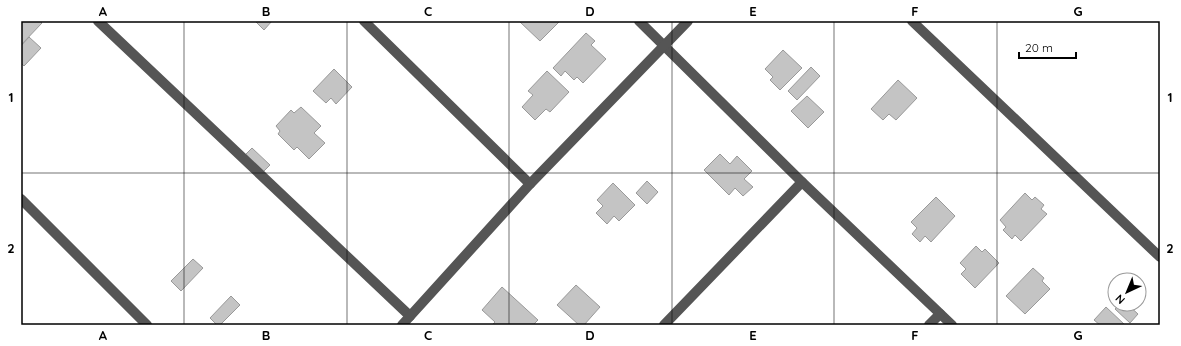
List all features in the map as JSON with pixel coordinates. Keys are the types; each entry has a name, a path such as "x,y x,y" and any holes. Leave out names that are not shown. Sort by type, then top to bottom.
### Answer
{"street":[{"path":"98,21 410,316"},
{"path":"364,21 530,184"},
{"path":"639,21 802,182 952,325"},
{"path":"402,325 530,184 688,21"},
{"path":"912,21 1160,257"},
{"path":"664,325 802,182"},
{"path":"21,199 147,325"},
{"path":"930,325 940,314"}],"building":[{"path":"21,21 40,21 42,23 21,45"},
{"path":"255,21 272,21 264,30"},
{"path":"560,21 540,41 520,22"},
{"path":"586,33 595,41 591,45 606,59 583,83 577,77 574,80 565,71 561,76 553,68"},
{"path":"29,37 41,48 24,66 21,63 21,46"},
{"path":"783,50 802,68 780,90 770,80 773,77 765,69"},
{"path":"811,67 820,76 797,100 788,91"},
{"path":"334,69 352,87 336,104 331,98 326,103 313,91"},
{"path":"547,71 569,92 550,112 546,109 535,120 522,107 533,95 528,91"},
{"path":"898,80 917,98 896,120 889,114 883,120 871,109"},
{"path":"807,96 824,112 808,128 791,111"},
{"path":"301,107 321,126 314,133 325,143 309,159 297,147 294,150 278,134 280,131 276,126 291,110 294,113"},
{"path":"252,148 270,165 262,173 244,156"},
{"path":"720,154 730,164 737,156 752,171 744,179 753,187 743,196 735,188 729,195 704,170"},
{"path":"647,181 658,192 647,204 636,193"},
{"path":"613,183 635,205 619,221 614,216 607,224 596,213 603,206 597,200"},
{"path":"1025,193 1032,200 1035,197 1044,205 1041,209 1047,214 1021,241 1015,235 1012,239 1003,230 1006,227 1000,220"},
{"path":"936,197 955,216 931,242 925,236 920,242 912,234 917,228 911,222"},
{"path":"976,246 982,252 985,249 999,263 975,288 961,274 966,269 960,263"},
{"path":"193,259 203,268 181,291 171,281"},
{"path":"1033,268 1044,278 1042,281 1050,289 1025,314 1006,296"},
{"path":"576,285 600,307 584,325 579,325 557,305"},
{"path":"502,287 538,320 533,325 492,325 495,322 482,310"},
{"path":"231,296 240,305 220,325 217,325 210,318"},
{"path":"1106,307 1107,312 1111,312 1125,325 1100,325 1094,320"},
{"path":"1118,312 1136,312 1138,314 1130,323"}]}
